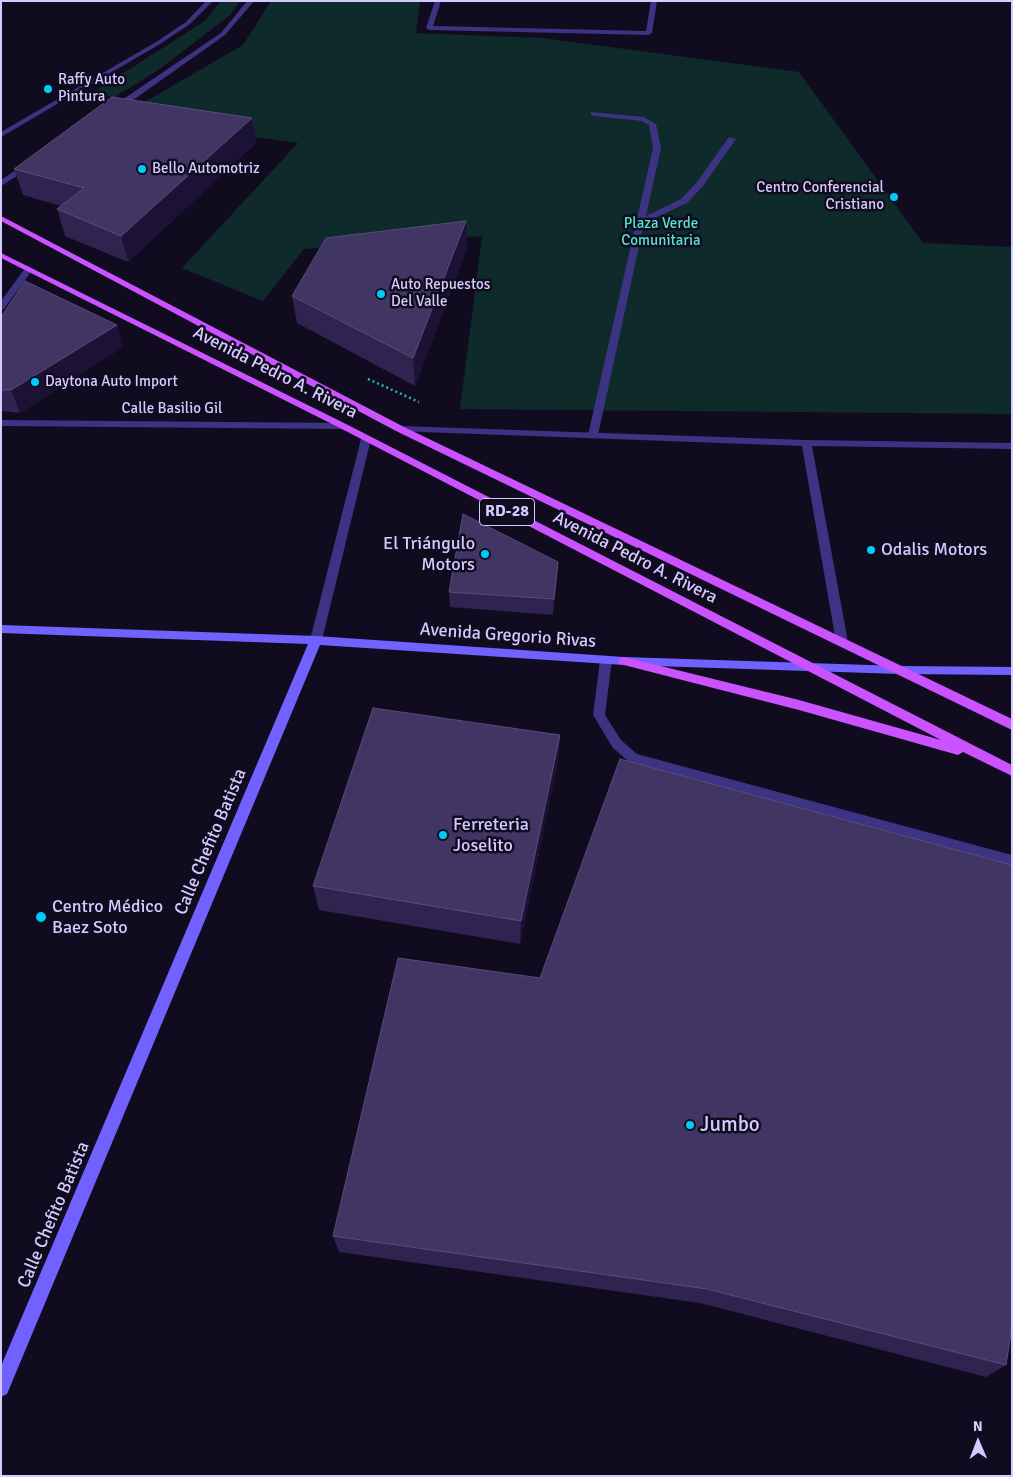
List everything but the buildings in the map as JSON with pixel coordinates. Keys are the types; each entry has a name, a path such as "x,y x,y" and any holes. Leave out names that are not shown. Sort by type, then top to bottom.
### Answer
{"main road":[{"name":"Avenida Pedro A. Rivera","path":"1,218 400,429 1012,725"},
{"name":"Avenida Pedro A. Rivera","path":"1,255 343,426 1012,772"},
{"name":"Avenida Gregorio Rivas","path":"1,629 316,640 606,660 900,670 1012,671"},
{"name":"Calle Chefito Batista","path":"1,1388 316,640"},
{"path":"624,660 799,705 987,759"}],"street":[{"path":"1,134 158,43 188,23 210,1"},
{"path":"108,114 223,34 250,1"},
{"path":"438,1 429,28 650,33 654,1"},
{"path":"593,435 657,148 652,124 644,119 594,114"},
{"path":"640,222 684,201 700,184 732,140"},
{"path":"1,184 34,163"},
{"path":"1,307 29,269"},
{"name":"Calle Basilio Gil","path":"1,423 343,426"},
{"path":"400,429 806,443 1012,446"},
{"name":"Calle Chefito Batista","path":"316,640 366,439"},
{"path":"806,443 842,642"},
{"path":"606,660 599,716 617,744 633,758 1012,861"}],"path":[{"path":"362,376 425,405"}],"green space":[{"path":"221,1 240,1 229,16 157,71 113,98 95,91 205,21"},
{"name":"Plaza Verde Comunitaria","path":"271,1 420,1 416,33 542,38 799,72 923,243 1012,247 1012,414 460,409 482,236 304,249 263,301 182,268 298,143 117,118 243,45"}],"place":[{"name":"Raffy Auto Pintura","path":"48,89"},
{"name":"Bello Automotriz","path":"142,169"},
{"name":"Centro Conferencial Cristiano","path":"894,197"},
{"name":"Auto Repuestos Del Valle","path":"381,294"},
{"name":"Daytona Auto Import","path":"35,382"},
{"name":"Odalis Motors","path":"871,550"},
{"name":"El Triángulo Motors","path":"485,554"},
{"name":"Ferreteria Joselito","path":"443,835"},
{"name":"Centro Médico Baez Soto","path":"41,917"},
{"name":"Jumbo","path":"690,1125"}]}
